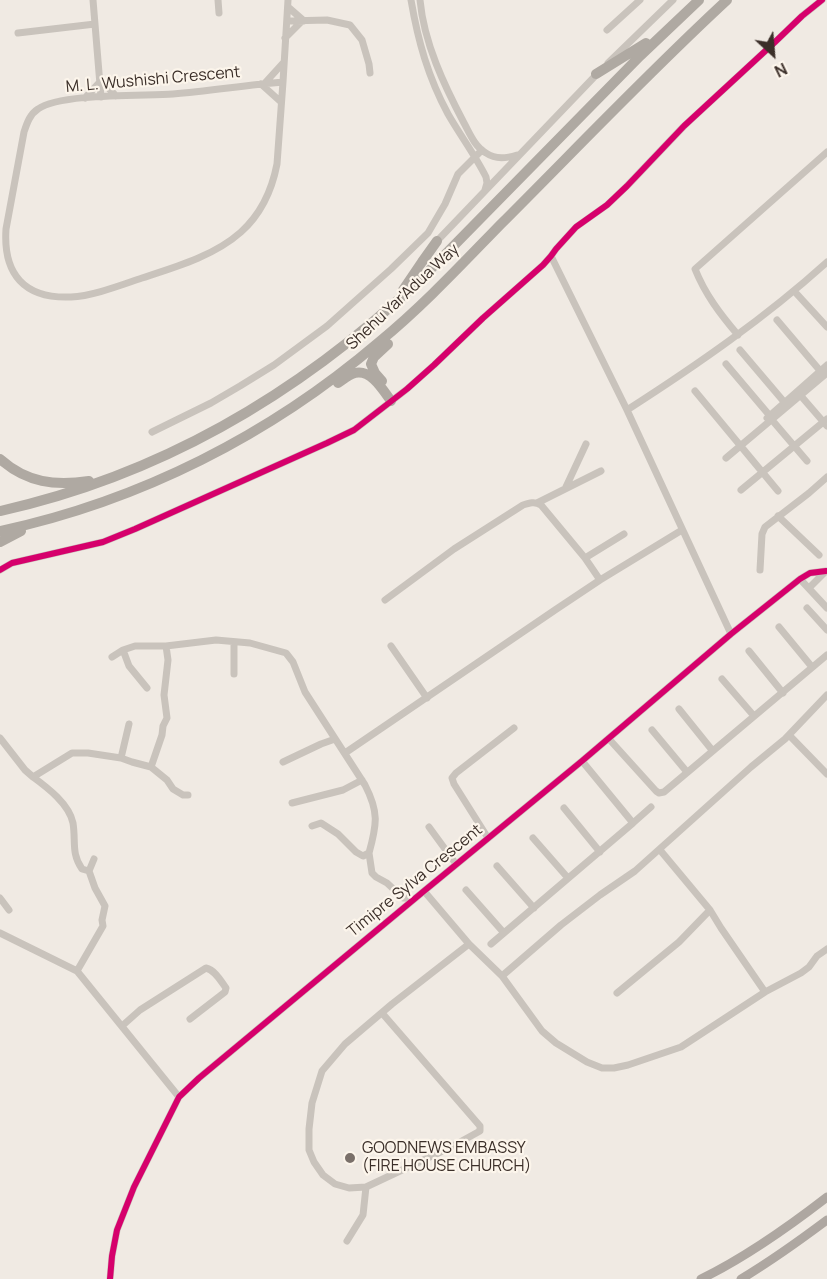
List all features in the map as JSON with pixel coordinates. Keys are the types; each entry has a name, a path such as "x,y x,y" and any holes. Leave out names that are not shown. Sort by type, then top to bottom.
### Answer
{"highway":[{"name":"Shehu Yar'Adua Way","path":"0,511 68,494 182,447 258,406 327,359 392,306 422,278 640,56 699,0"},
{"name":"Shehu Yar'Adua Way","path":"0,531 38,523 144,488 223,449 318,390 379,343 415,310 657,67 727,0"},
{"path":"596,74 635,51 673,24"},
{"path":"392,306 437,241"},
{"path":"394,399 371,364 374,357 406,325 415,310"},
{"path":"285,412 312,401 357,373 372,378 394,399"},
{"path":"0,459 14,470 29,477 54,484 111,478"},
{"path":"0,542 38,523"}],"main road":[{"path":"701,1279 764,1244 827,1197"},
{"path":"741,1279 789,1249 827,1220"}],"street":[{"path":"93,0 101,97"},
{"path":"218,0 219,13"},
{"path":"411,0 420,46 429,71 448,114 486,177 487,183 483,194"},
{"path":"420,0 424,23 437,65 474,141 482,150 499,158 520,154"},
{"path":"608,30 640,0"},
{"path":"437,241 596,74 673,0"},
{"path":"0,570 12,563 33,557 103,542 354,430 434,365 543,265 576,227 607,205 684,126 822,0"},
{"path":"288,3 303,21"},
{"path":"283,82 288,3"},
{"path":"287,21 327,20 350,25 362,40 370,73"},
{"path":"285,38 303,21"},
{"path":"18,33 95,24"},
{"path":"281,102 262,84 284,62"},
{"path":"100,80 116,96"},
{"path":"85,98 100,80"},
{"name":"M. L. Wushishi Crescent","path":"283,82 277,164 270,190 260,211 229,242 212,252 171,269 72,297 41,294 28,289 18,279 10,266 5,245 6,229 24,132 29,118 38,108 58,101 85,98 173,94 283,82"},
{"path":"152,432 212,403 274,365 327,326 428,233 445,204 458,174 482,150"},
{"path":"738,335 718,311 702,286 695,269 827,152"},
{"path":"552,256 627,410 730,634"},
{"path":"627,410 685,373 738,335 795,292 827,262"},
{"path":"795,292 827,327"},
{"path":"777,320 824,373"},
{"path":"740,350 785,403"},
{"path":"726,364 807,460"},
{"path":"726,458 771,418 801,396 824,373 827,365"},
{"path":"771,418 785,403 824,373"},
{"path":"695,391 738,446 778,491"},
{"path":"741,490 794,445 826,422 801,396"},
{"path":"565,489 586,444"},
{"path":"537,503 601,471"},
{"path":"760,570 762,534 765,527 827,477"},
{"path":"385,600 454,549 531,502 541,504 600,580"},
{"path":"778,516 819,555"},
{"path":"345,753 600,580 682,530"},
{"path":"585,558 624,534"},
{"name":"Timipre Sylva Crescent","path":"110,1279 112,1256 121,1219 137,1181 179,1097 410,902 609,739 730,634 800,579 810,573 826,571"},
{"name":"Timipre Sylva Crescent","path":"809,588 826,571"},
{"path":"800,579 827,608"},
{"path":"807,608 827,630"},
{"path":"779,627 812,668"},
{"path":"112,657 135,646 166,646 216,640 250,643 286,653 293,662 305,692 373,800 376,820 369,853 372,873 410,902"},
{"path":"234,642 234,674"},
{"path":"151,766 167,718 164,695 168,660 166,646"},
{"path":"391,646 427,698"},
{"path":"123,650 129,666 147,688"},
{"path":"749,651 783,693"},
{"path":"609,739 656,791 664,792 827,655"},
{"path":"722,679 754,716"},
{"path":"501,976 561,925 635,872 789,735 827,695"},
{"path":"679,709 712,750"},
{"path":"121,758 129,724"},
{"path":"488,838 452,778 514,728"},
{"path":"652,730 687,772"},
{"path":"789,735 827,774"},
{"path":"0,738 25,770 51,792 70,814 76,860 82,869 89,871"},
{"path":"283,762 335,739"},
{"path":"33,777 72,753 88,753 151,766 174,789 183,795 188,795"},
{"path":"582,761 633,823"},
{"path":"292,803 343,790 362,780"},
{"path":"491,944 651,807"},
{"path":"564,808 600,852"},
{"path":"312,826 321,824 338,834 356,852 363,856 369,853"},
{"path":"429,827 456,864"},
{"path":"533,838 568,878"},
{"path":"660,850 710,910 765,992"},
{"path":"77,971 104,926 102,920 105,906 89,871 94,860"},
{"path":"497,866 534,908"},
{"path":"466,890 504,933"},
{"path":"424,891 469,944 501,976 549,1037 587,1062 602,1068 628,1065 681,1047 765,992 801,973 827,949"},
{"path":"0,898 9,910"},
{"path":"617,993 679,942 710,910"},
{"path":"0,933 77,971 179,1097"},
{"path":"382,1013 480,1126 480,1131 366,1187 349,1188 334,1184 323,1175 309,1150 312,1103 322,1071 345,1044 382,1013 469,944"},
{"path":"122,1026 140,1010 209,968 226,988 225,992 190,1019"},
{"path":"347,1241 363,1215 366,1187"}],"cycle path":[{"path":"0,570 12,563 103,542 354,430 407,389 543,265 576,227 607,205 684,126 822,0"},
{"path":"110,1279 117,1230 134,1187 179,1097 731,634 800,579 810,573 826,571"}],"place":[{"name":"GOODNEWS EMBASSY (FIRE HOUSE CHURCH)","path":"350,1158"}]}
